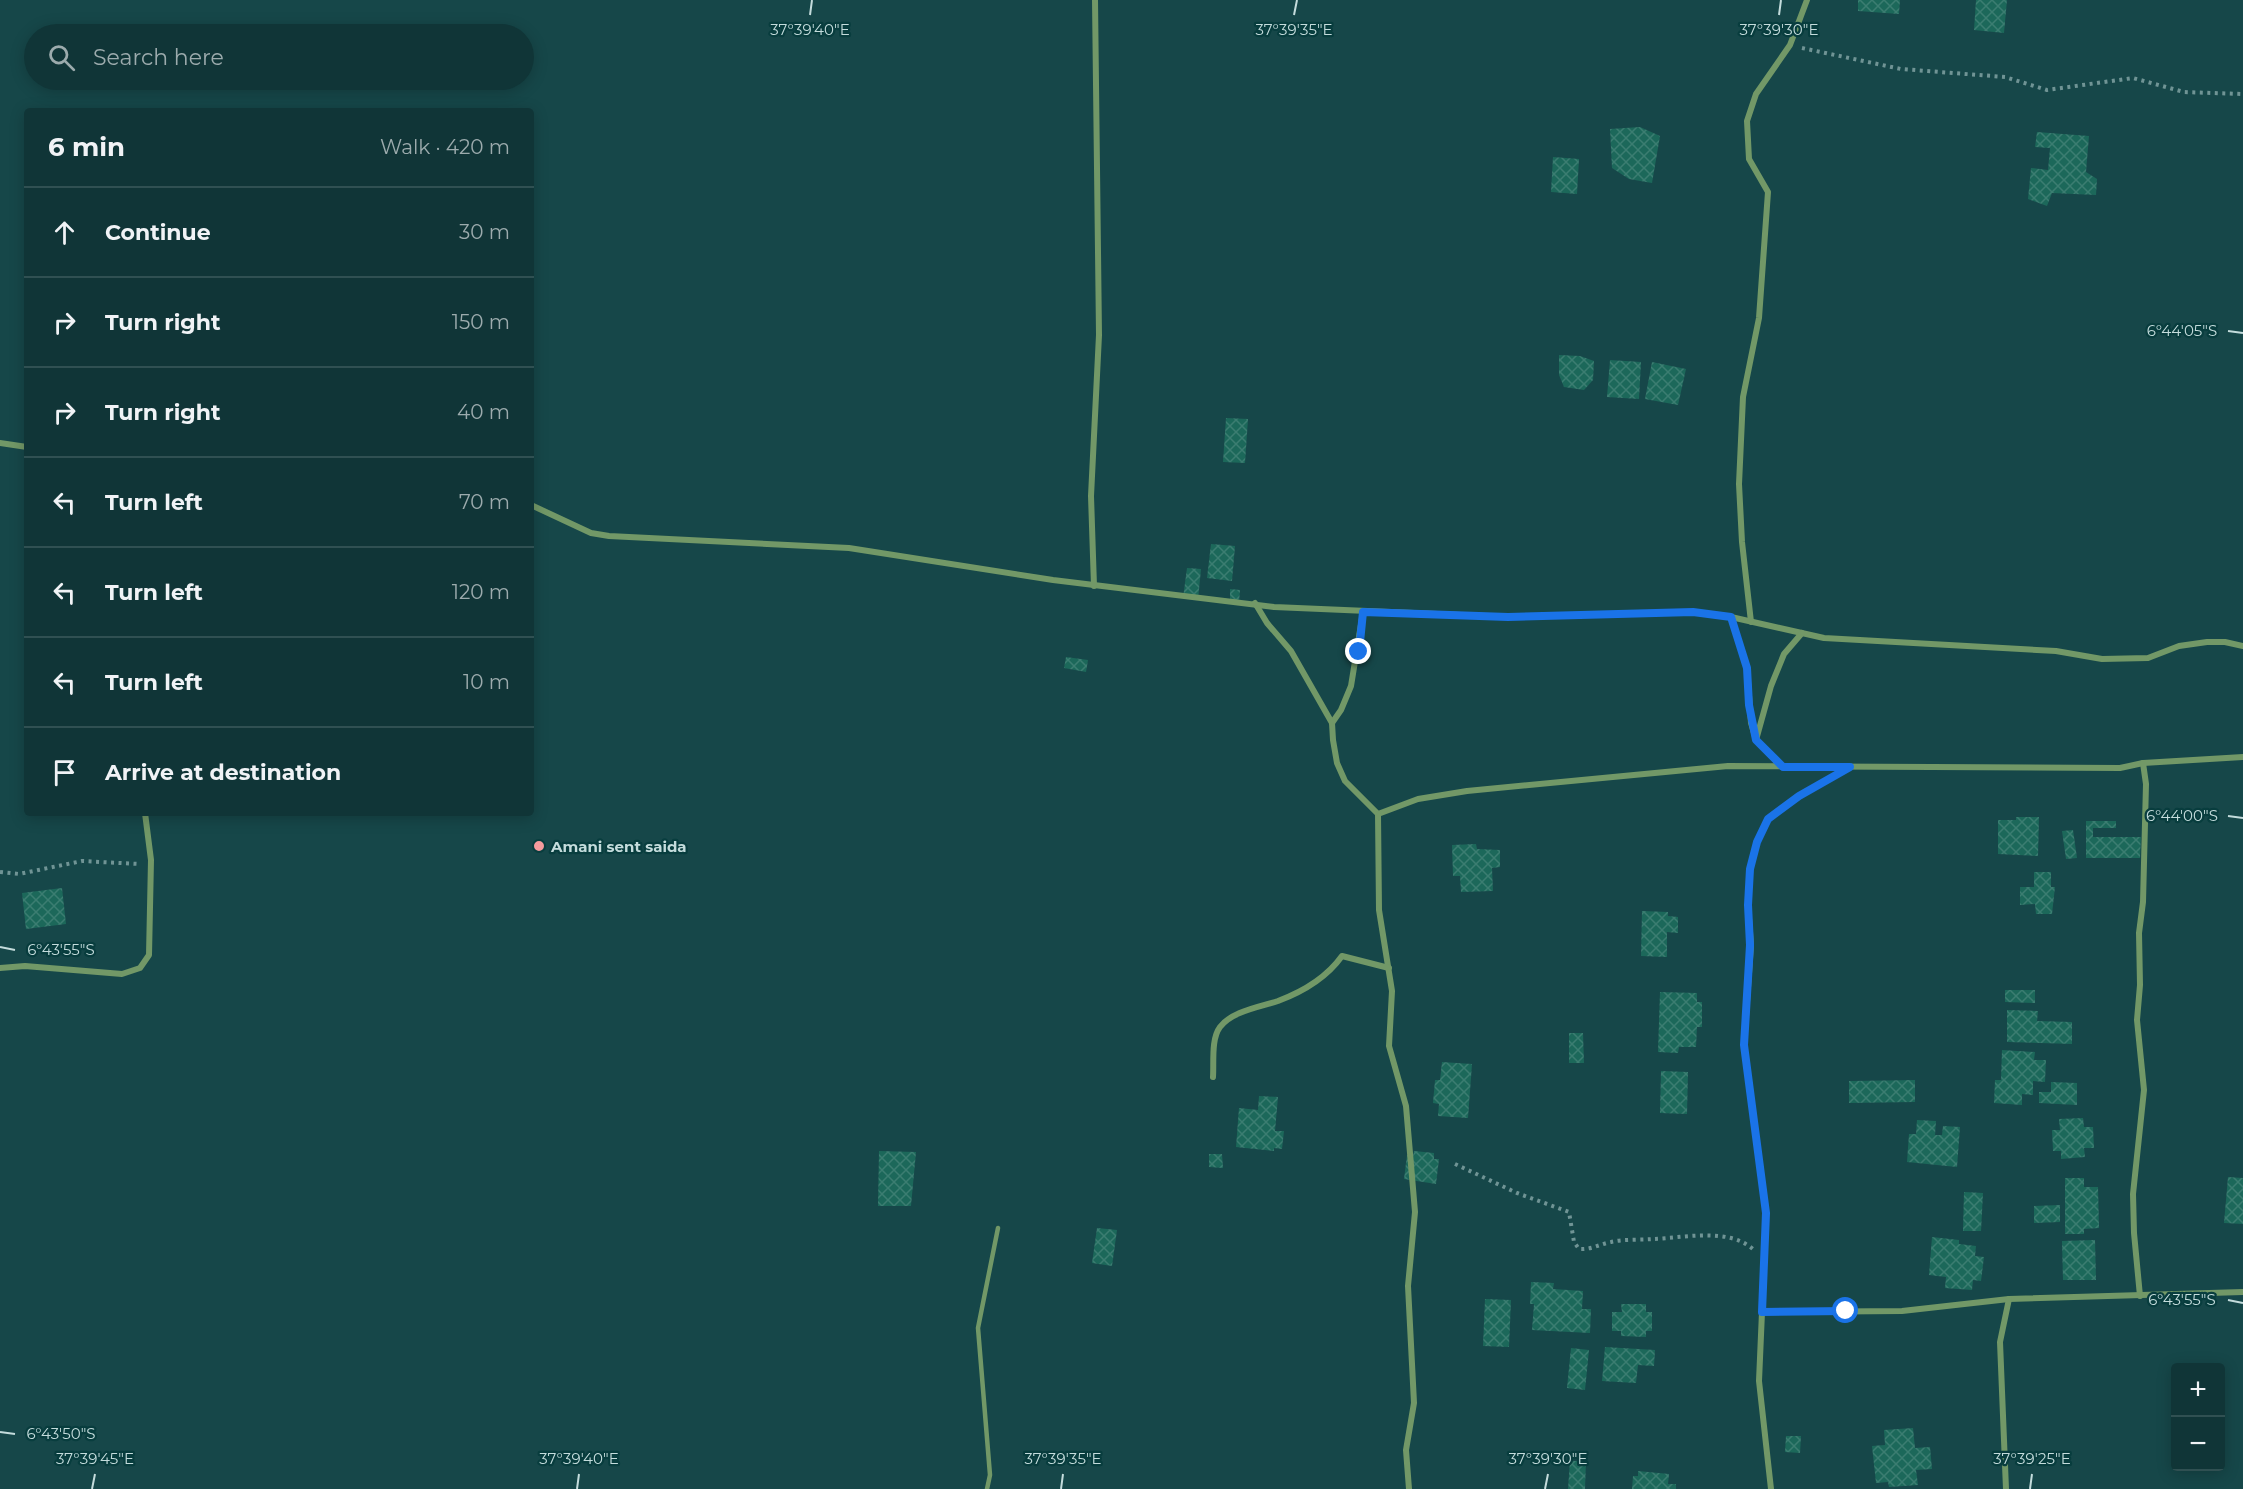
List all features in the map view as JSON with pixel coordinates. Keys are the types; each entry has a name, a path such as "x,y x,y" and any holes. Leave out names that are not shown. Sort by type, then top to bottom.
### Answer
{"street":[{"path":"1094,586 1091,496 1099,335 1095,0"},
{"path":"1751,622 1742,542 1739,484 1743,397 1759,318 1768,192 1749,159 1747,121 1756,94 1790,45 1808,0"},
{"path":"0,443 24,447"},
{"path":"534,506 591,533 609,536 849,548 1094,586 1274,607 1508,617 1693,612 1731,617 1824,638 2056,651 2102,659 2148,658 2179,646 2207,642 2225,642 2243,646"},
{"path":"1255,603 1267,623 1291,651 1332,723 1336,763 1346,781 1378,814 1380,910 1392,1004 1389,1046 1406,1106 1415,1212 1408,1286 1414,1403 1406,1450 1409,1489"},
{"path":"1332,723 1341,710 1351,686 1363,612"},
{"path":"1731,617 1747,668 1749,705 1756,740 1783,767"},
{"path":"1756,740 1771,686 1784,654 1802,633"},
{"path":"1378,814 1418,799 1467,791 1728,766 2120,768 2143,763 2243,757"},
{"path":"2140,1296 2133,1194 2144,1090 2137,1020 2146,784 2143,763"},
{"path":"1771,1489 1759,1381 1766,1213 1744,1045 1750,945 1748,905 1750,869 1757,842 1768,819 1799,796 1850,767"},
{"path":"0,968 25,966 122,974 140,968 148,955 151,860 145,816"},
{"path":"1213,1077 1215,1039 1218,1028 1227,1019 1281,1000 1307,987 1327,973 1342,956 1389,968"},
{"path":"1762,1312 1902,1311 2009,1299 2243,1292"},
{"path":"2006,1489 2000,1342 2009,1299"}],"lane":[{"path":"987,1489 990,1475 978,1328 998,1228"}],"path":[{"path":"1790,45 1901,69 2005,77 2047,90 2133,78 2184,92 2243,94"},
{"path":"0,872 19,874 82,861 137,865 151,860"},
{"path":"1455,1164 1517,1193 1569,1212 1573,1239 1579,1248 1592,1248 1612,1241 1689,1235 1719,1236 1746,1243 1763,1257"}],"building":[{"path":"1858,0 1900,0 1899,14 1858,11"},
{"path":"1976,0 2007,0 2004,33 1974,30"},
{"path":"1640,127 1660,136 1652,183 1629,179 1612,168 1610,129"},
{"path":"2037,132 2089,136 2086,172 2097,179 2096,195 2052,193 2047,206 2028,199 2031,168 2048,170 2050,148 2035,147"},
{"path":"1553,157 1579,159 1577,194 1551,192"},
{"path":"1559,355 1580,356 1594,361 1593,380 1584,390 1564,387 1559,375"},
{"path":"1610,360 1641,362 1639,399 1607,397"},
{"path":"1652,362 1686,369 1678,405 1645,399"},
{"path":"1226,418 1248,419 1245,463 1223,462"},
{"path":"1211,544 1235,546 1232,581 1207,578"},
{"path":"1187,568 1201,569 1198,600 1183,598"},
{"path":"1230,589 1240,590 1239,603 1230,603"},
{"path":"1066,657 1088,660 1086,672 1064,668"},
{"path":"2016,817 2039,817 2038,856 1998,854 1998,820 2016,820"},
{"path":"2086,821 2116,821 2116,828 2093,828 2093,837 2141,837 2140,858 2086,858"},
{"path":"2073,830 2077,858 2066,859 2062,831"},
{"path":"1476,844 1477,849 1500,850 1500,867 1492,868 1493,891 1461,892 1460,876 1453,876 1452,845"},
{"path":"2034,872 2051,872 2051,887 2055,887 2052,914 2036,914 2035,904 2020,905 2020,887 2034,887"},
{"path":"62,888 66,924 26,929 22,893"},
{"path":"1642,911 1668,912 1668,916 1678,917 1678,933 1667,932 1667,957 1641,956"},
{"path":"2005,990 2035,990 2035,1003 2005,1002"},
{"path":"1660,992 1697,993 1697,1002 1702,1002 1702,1027 1697,1027 1696,1047 1679,1047 1678,1053 1658,1052"},
{"path":"2007,1010 2038,1011 2037,1021 2072,1022 2072,1044 2007,1042"},
{"path":"1569,1033 1583,1033 1584,1063 1569,1063"},
{"path":"2002,1050 2035,1052 2034,1060 2046,1060 2045,1082 2033,1081 2033,1095 2022,1094 2022,1105 1994,1103 1995,1080 2001,1080"},
{"path":"1442,1062 1472,1064 1468,1118 1438,1116 1439,1104 1433,1103 1435,1080 1440,1080"},
{"path":"1661,1071 1688,1072 1687,1114 1660,1113"},
{"path":"1915,1080 1915,1102 1849,1103 1849,1081"},
{"path":"2051,1082 2077,1083 2077,1105 2039,1103 2039,1092 2051,1092"},
{"path":"1259,1096 1278,1097 1275,1131 1284,1131 1282,1149 1274,1148 1274,1151 1236,1147 1239,1108 1258,1110"},
{"path":"2083,1118 2084,1127 2093,1127 2094,1148 2084,1148 2085,1157 2061,1159 2061,1151 2053,1151 2052,1130 2060,1130 2059,1119"},
{"path":"1917,1120 1936,1121 1935,1135 1942,1135 1943,1126 1960,1127 1957,1167 1907,1162 1909,1134 1916,1134"},
{"path":"879,1151 916,1152 911,1206 878,1206"},
{"path":"1414,1151 1434,1153 1434,1159 1439,1159 1436,1184 1404,1179 1407,1155 1413,1156"},
{"path":"1209,1154 1222,1154 1223,1168 1209,1167"},
{"path":"2228,1177 2243,1178 2243,1224 2224,1223"},
{"path":"2065,1178 2084,1178 2084,1187 2098,1187 2099,1228 2084,1229 2084,1234 2065,1234"},
{"path":"1964,1192 1983,1193 1981,1231 1963,1231"},
{"path":"2060,1205 2060,1222 2034,1223 2034,1206"},
{"path":"1097,1228 1117,1230 1112,1266 1092,1263"},
{"path":"1932,1237 1959,1240 1959,1244 1976,1246 1975,1256 1984,1257 1981,1281 1973,1280 1972,1290 1945,1288 1946,1277 1929,1275"},
{"path":"2095,1240 2096,1280 2063,1280 2062,1241"},
{"path":"1531,1282 1554,1283 1553,1289 1583,1291 1582,1309 1591,1309 1590,1333 1532,1330 1534,1304 1530,1304"},
{"path":"1485,1299 1511,1300 1509,1347 1483,1346"},
{"path":"1621,1304 1646,1304 1646,1312 1652,1312 1652,1331 1646,1331 1646,1337 1621,1336 1621,1331 1612,1331 1612,1312 1622,1312"},
{"path":"1605,1347 1655,1350 1654,1366 1638,1365 1636,1383 1602,1381"},
{"path":"1571,1348 1589,1350 1585,1390 1567,1388"},
{"path":"1913,1428 1915,1448 1930,1447 1932,1469 1916,1470 1918,1485 1889,1487 1888,1482 1876,1483 1872,1446 1885,1445 1884,1430"},
{"path":"1786,1436 1801,1436 1800,1453 1785,1452"},
{"path":"1570,1461 1586,1461 1585,1489 1568,1489"},
{"path":"1638,1471 1669,1474 1668,1484 1676,1484 1676,1489 1632,1489 1633,1476 1638,1476"}],"place":[{"name":"Amani sent saida","path":"539,846"}],"route":[{"path":"1359,652 1363,612 1402,611 1508,617 1621,616 1693,612 1731,617 1742,645 1747,668 1752,723 1756,740 1761,747 1783,767 1850,767 1799,796 1768,819 1757,842 1750,869 1748,905 1750,945 1744,1045 1758,1167 1766,1213 1767,1234 1763,1257 1762,1312 1846,1311"}]}
